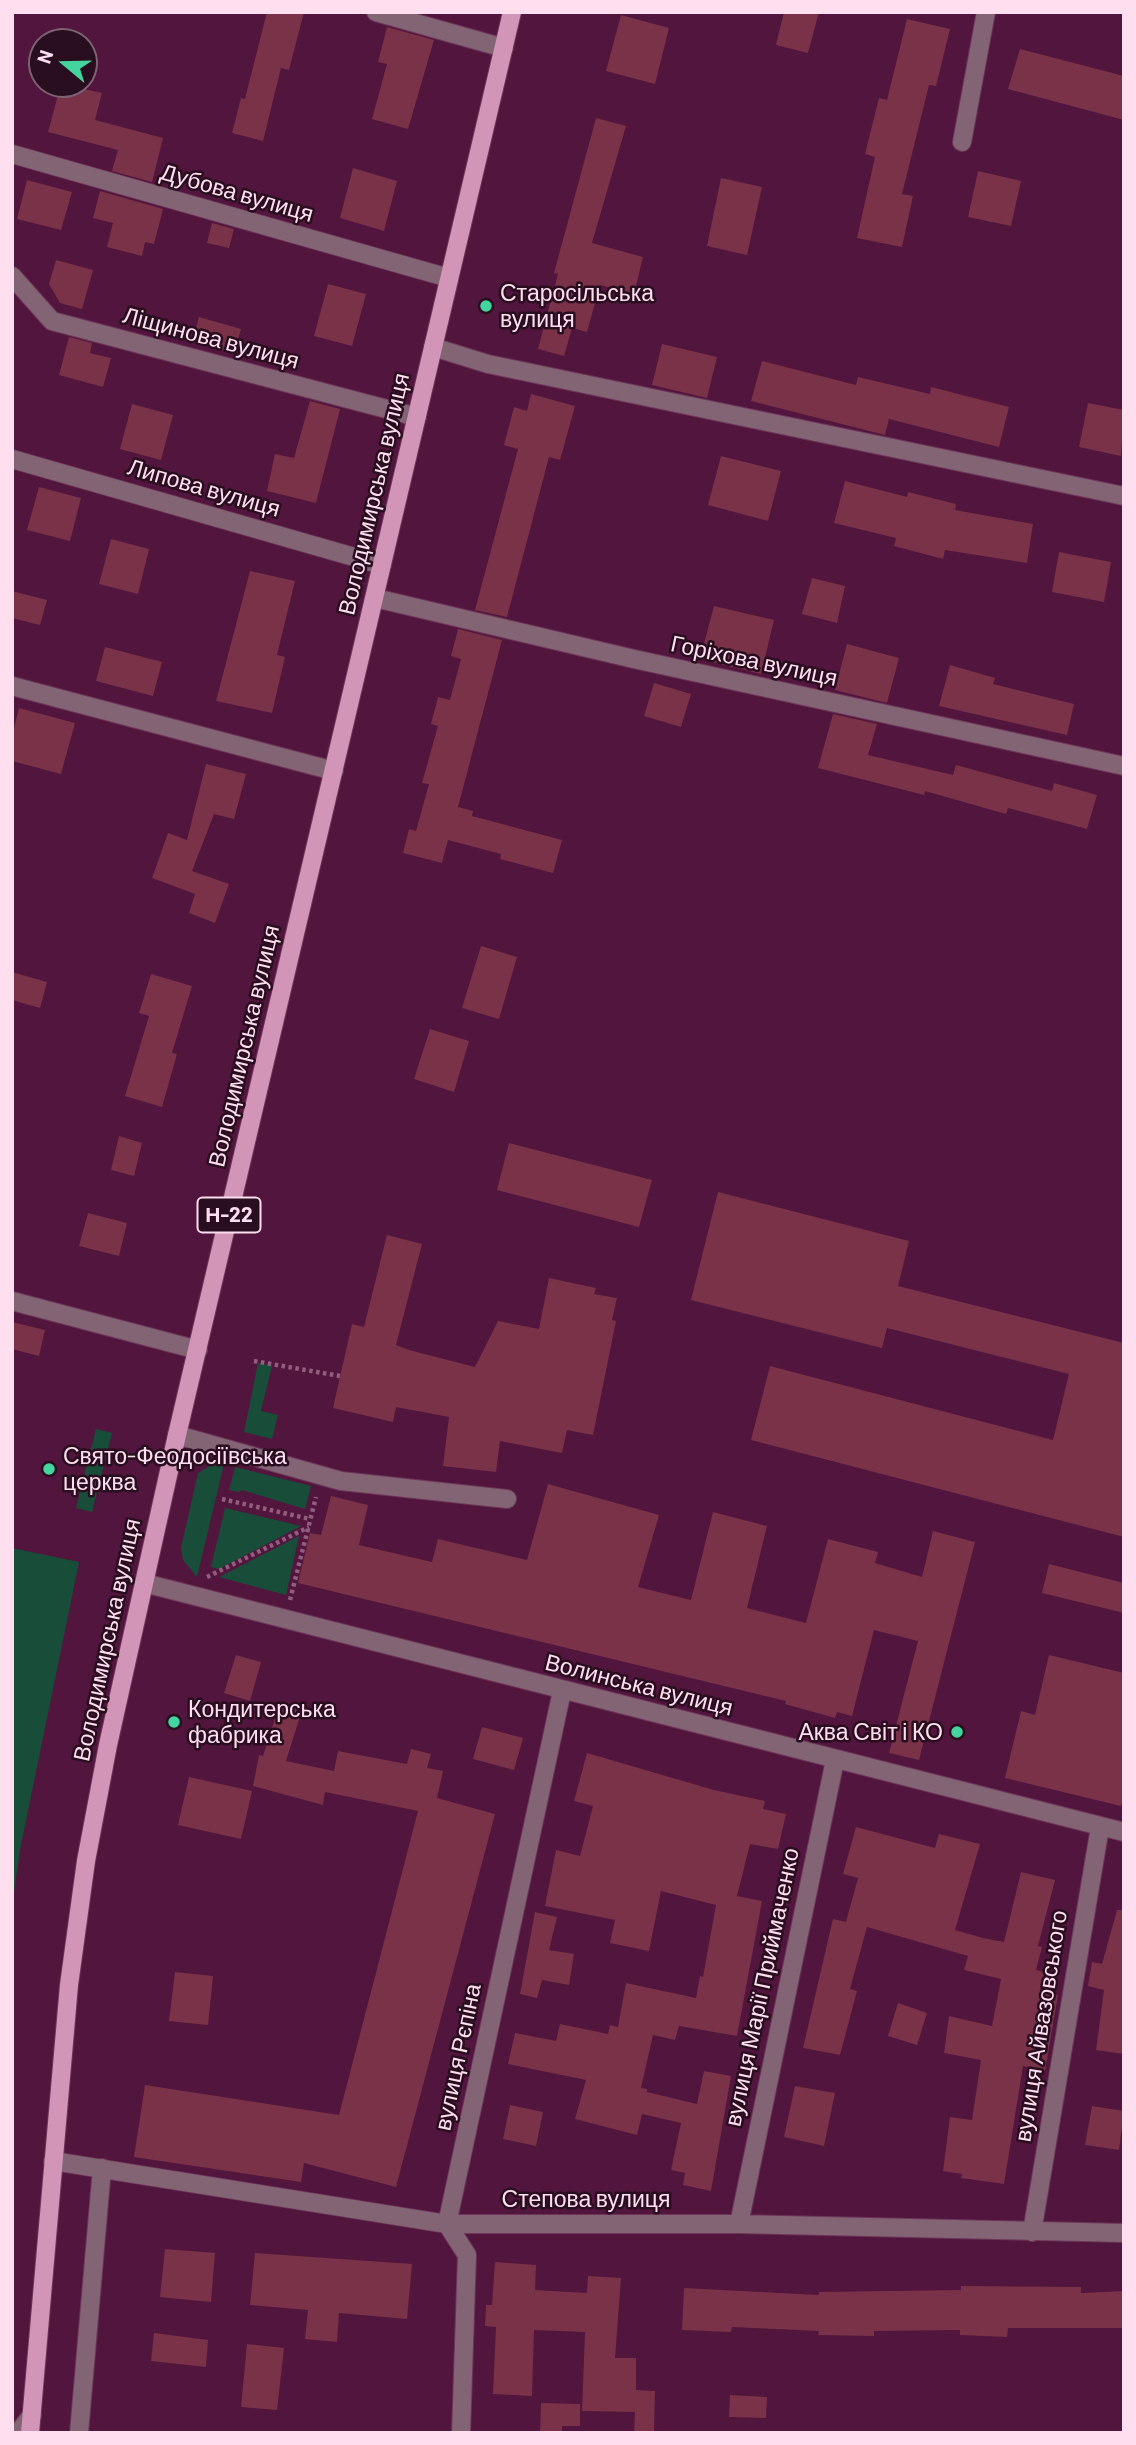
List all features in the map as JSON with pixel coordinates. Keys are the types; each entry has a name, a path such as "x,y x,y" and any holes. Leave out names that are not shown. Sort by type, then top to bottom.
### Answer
{"main road":[{"name":"Володимирська вулиця","path":"31,2424 69,1985 86,1861 177,1435 512,12"}],"street":[{"path":"376,12 504,48"},
{"path":"962,142 986,12"},
{"name":"Дубова вулиця","path":"12,153 449,278"},
{"name":"Ліщинова вулиця","path":"12,276 52,321 417,417"},
{"path":"433,347 502,367 1124,496"},
{"name":"Липова вулиця","path":"12,459 382,565"},
{"name":"Горіхова вулиця","path":"374,598 634,659 1124,766"},
{"path":"12,687 334,771"},
{"path":"12,1301 198,1350"},
{"path":"177,1435 341,1481 507,1499"},
{"name":"Волинська вулиця","path":"144,1583 1124,1832"},
{"name":"вулиця Рєпіна","path":"447,2224 562,1691"},
{"name":"вулиця Марії Приймаченко","path":"739,2224 786,1986 835,1760"},
{"name":"вулиця Айвазовського","path":"1032,2232 1100,1828"},
{"name":"Степова вулиця","path":"53,2161 447,2224 739,2224 1124,2233"},
{"path":"79,2433 102,2168"},
{"path":"447,2224 467,2255 461,2433"},
{"path":"18,2433 31,2424"}],"path":[{"path":"254,1361 340,1377"},
{"path":"290,1601 321,1475"},
{"path":"222,1499 310,1519"},
{"path":"203,1578 309,1527"}],"green space":[{"path":"258,1363 272,1366 261,1411 278,1415 272,1439 244,1432"},
{"path":"96,1429 112,1433 92,1512 76,1508"},
{"path":"216,1462 224,1464 197,1577 183,1560 181,1548 198,1473"},
{"path":"235,1467 311,1486 305,1509 242,1490 229,1490"},
{"path":"225,1508 301,1526 219,1569 211,1567"},
{"path":"299,1536 286,1595 219,1577"},
{"path":"12,1548 79,1562 20,1850 12,1907"}],"building":[{"path":"267,12 304,12 289,70 281,68 263,141 232,133 241,98 245,99"},
{"path":"784,12 819,12 808,53 776,45"},
{"path":"621,15 669,28 655,84 606,71"},
{"path":"907,19 950,29 936,86 929,85 902,194 913,196 902,247 857,238 875,157 865,154 879,98 887,100"},
{"path":"387,27 434,40 408,129 372,119 387,64 378,62"},
{"path":"1020,49 1124,76 1124,120 1008,89"},
{"path":"98,92 102,93 95,120 163,138 152,182 112,171 118,150 48,132 57,98 98,98"},
{"path":"596,118 626,126 592,243 643,257 634,294 600,285 587,332 572,328 564,356 538,349 558,274 554,273"},
{"path":"353,168 397,181 384,231 340,218"},
{"path":"978,171 1021,181 1011,226 968,217"},
{"path":"721,178 762,187 747,255 707,246"},
{"path":"27,180 72,192 61,230 17,219"},
{"path":"100,191 163,209 154,244 145,242 142,256 107,247 113,223 93,218"},
{"path":"212,223 234,229 229,248 207,243"},
{"path":"56,260 93,270 82,309 60,303 49,284"},
{"path":"328,284 366,294 352,346 314,336"},
{"path":"199,317 241,329 234,353 192,341"},
{"path":"69,337 92,343 90,353 111,358 103,387 59,375"},
{"path":"662,344 717,357 707,398 652,385"},
{"path":"762,361 856,385 858,377 930,394 931,387 1009,407 999,447 889,419 885,435 751,401"},
{"path":"531,394 575,406 560,460 549,457 507,617 475,610 518,449 504,445 514,407 527,411"},
{"path":"310,401 340,409 316,503 267,491 275,454 294,458"},
{"path":"1088,403 1124,410 1121,456 1079,447"},
{"path":"132,404 173,415 161,460 120,449"},
{"path":"721,456 781,471 768,521 708,505"},
{"path":"845,481 907,497 908,492 956,504 955,510 1033,524 1027,563 945,550 943,559 894,546 896,538 834,523"},
{"path":"39,487 81,498 70,541 27,530"},
{"path":"111,539 149,549 138,594 99,584"},
{"path":"1059,552 1111,562 1104,602 1052,592"},
{"path":"250,571 295,581 277,655 285,657 272,713 216,701"},
{"path":"812,578 845,586 837,623 802,614"},
{"path":"12,591 47,600 40,625 12,618"},
{"path":"714,606 774,620 761,674 700,659"},
{"path":"458,629 502,640 458,807 473,811 472,816 562,840 553,873 500,859 501,854 448,840 442,863 403,853 409,829 416,831 429,784 422,783 438,726 431,724 438,697 450,700 461,659 451,656"},
{"path":"847,644 899,658 887,703 835,690"},
{"path":"105,647 162,662 153,696 96,681"},
{"path":"950,665 995,678 993,684 1074,704 1067,735 939,706"},
{"path":"654,683 691,694 681,727 644,716"},
{"path":"19,708 75,723 61,774 12,761 12,736"},
{"path":"833,714 877,724 868,755 953,775 956,765 1052,791 1054,783 1097,795 1087,829 1008,808 1006,814 925,791 924,795 818,768"},
{"path":"206,764 246,774 234,819 214,814 192,871 229,884 215,923 189,913 195,894 152,878 168,833 187,840"},
{"path":"481,946 517,957 499,1019 462,1008"},
{"path":"12,972 47,982 40,1008 12,1000"},
{"path":"151,974 192,986 172,1053 177,1054 162,1107 125,1096 149,1016 139,1013"},
{"path":"430,1029 469,1041 454,1092 414,1079"},
{"path":"119,1136 142,1143 134,1176 111,1170"},
{"path":"509,1143 652,1180 639,1227 497,1190"},
{"path":"718,1192 909,1241 898,1286 1124,1343 1124,1537 751,1440 770,1366 1053,1440 1069,1374 887,1328 882,1348 691,1300"},
{"path":"88,1213 127,1223 119,1256 79,1246"},
{"path":"387,1235 422,1244 396,1345 409,1350 475,1367 498,1321 539,1329 549,1278 596,1288 594,1294 617,1298 612,1320 616,1321 593,1435 567,1430 562,1453 500,1441 496,1472 443,1466 449,1417 396,1407 393,1422 333,1408 352,1324 364,1327"},
{"path":"12,1322 45,1330 39,1356 12,1349"},
{"path":"548,1484 659,1515 638,1587 691,1600 713,1512 767,1526 747,1608 806,1623 828,1539 878,1552 875,1563 922,1577 933,1531 975,1542 919,1760 889,1753 918,1641 874,1630 852,1716 837,1712 835,1718 785,1704 786,1701 298,1583 310,1533 321,1535 331,1496 368,1505 359,1545 432,1562 438,1539 527,1560"},
{"path":"1049,1564 1124,1583 1124,1613 1042,1593"},
{"path":"236,1655 261,1662 250,1701 224,1693"},
{"path":"1049,1655 1124,1673 1124,1795 1121,1806 1005,1778 1021,1711 1035,1715"},
{"path":"280,1703 302,1710 286,1761 334,1771 338,1751 407,1764 411,1749 431,1754 427,1768 443,1771 437,1798 495,1814 396,2187 304,2163 301,2182 134,2157 145,2085 339,2115 418,1811 325,1792 323,1805 253,1786 259,1755 263,1756"},
{"path":"482,1727 523,1738 514,1770 473,1759"},
{"path":"587,1753 714,1790 765,1801 763,1809 786,1814 778,1849 750,1844 737,1896 762,1901 737,2036 679,2026 675,2040 653,2035 641,2088 647,2089 647,2092 697,2104 704,2071 731,2076 711,2191 683,2185 685,2173 671,2170 681,2123 642,2114 637,2135 575,2119 586,2080 508,2064 515,2033 556,2041 560,2024 608,2034 610,2025 618,2027 626,1983 696,1998 700,1976 703,1977 716,1905 661,1891 649,1951 610,1943 615,1920 545,1906 556,1850 580,1856 593,1806 574,1801"},
{"path":"189,1777 252,1791 241,1839 178,1825"},
{"path":"856,1827 935,1848 939,1834 980,1844 955,1930 983,1938 1004,1942 1021,1872 1055,1880 1038,1946 1042,1947 1036,1970 1044,1972 1040,1992 1058,1995 1045,2071 1023,2066 1004,2184 961,2178 962,2174 943,2171 950,2117 972,2120 981,2060 944,2053 949,2016 992,2026 1001,1979 964,1970 968,1956 867,1927 850,1989 857,1991 840,2055 803,2048 833,1919 846,1922 858,1878 843,1874"},
{"path":"1117,1910 1124,1910 1124,2054 1096,2050 1104,1990 1088,1986 1092,1962 1102,1964"},
{"path":"535,1912 557,1917 549,1950 574,1954 569,1985 542,1980 537,1998 520,1994"},
{"path":"175,1972 213,1976 208,2025 169,2021"},
{"path":"898,2003 927,2013 917,2045 888,2036"},
{"path":"795,2086 835,2093 824,2146 784,2137"},
{"path":"510,2105 543,2112 536,2146 503,2139"},
{"path":"1092,2106 1124,2111 1119,2150 1085,2145"},
{"path":"165,2249 215,2253 211,2302 160,2297"},
{"path":"255,2253 412,2264 407,2319 339,2313 337,2342 305,2339 308,2310 250,2305"},
{"path":"495,2262 536,2265 535,2290 587,2293 588,2276 621,2278 615,2358 636,2358 636,2390 655,2391 654,2433 634,2433 635,2412 582,2411 585,2332 534,2330 532,2396 493,2394 496,2327 485,2326 486,2305 492,2305"},
{"path":"961,2286 1081,2287 1081,2293 1124,2291 1124,2328 1008,2328 1007,2337 960,2335 960,2330 874,2331 874,2336 818,2335 819,2331 732,2327 731,2332 682,2330 684,2288 819,2295 819,2292 961,2290"},
{"path":"154,2333 208,2340 206,2367 151,2361"},
{"path":"247,2344 284,2348 277,2410 241,2407"},
{"path":"730,2395 767,2397 766,2418 729,2417"},
{"path":"541,2403 580,2404 580,2426 562,2426 562,2433 540,2433"}],"place":[{"name":"Старосільська вулиця","path":"486,306"},
{"name":"Свято-Феодосіївська церква","path":"49,1469"},
{"name":"Кондитерська фабрика","path":"174,1722"},
{"name":"Аква Світ і КО","path":"957,1732"}]}
